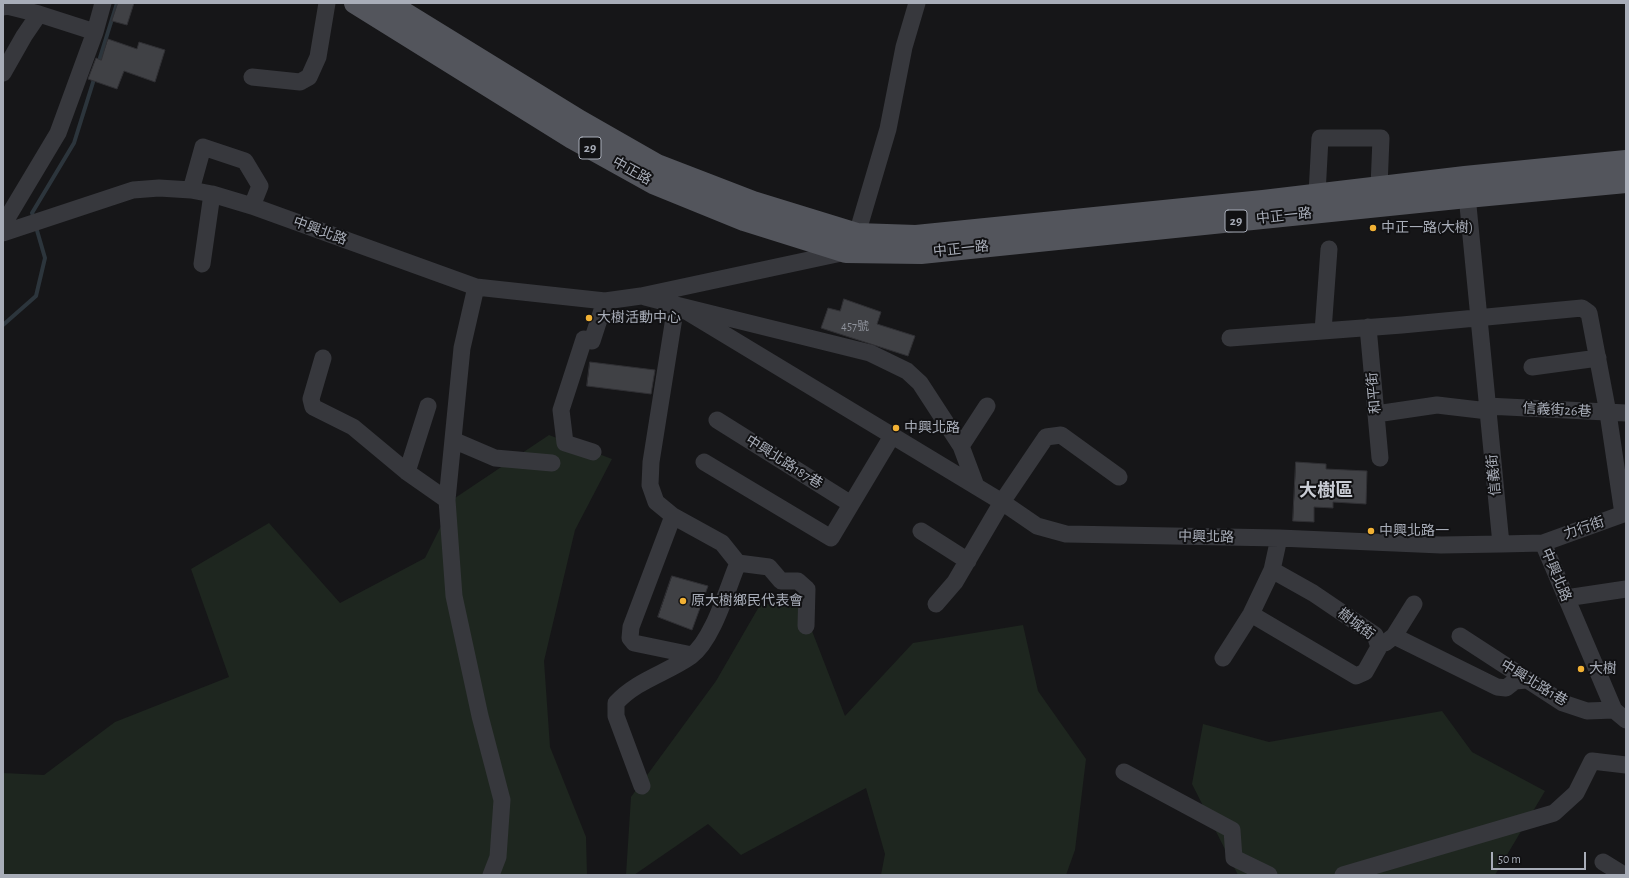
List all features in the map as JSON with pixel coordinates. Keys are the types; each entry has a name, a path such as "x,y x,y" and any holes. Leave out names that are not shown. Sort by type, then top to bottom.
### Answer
{"main road":[{"name":"中正路","path":"355,3 572,138 653,183 744,220 852,243"},
{"name":"中正路","path":"388,3 580,121 657,165 753,202 852,243"},
{"name":"中正一路","path":"852,243 921,254 1466,187 1626,161"},
{"name":"中正一路","path":"852,243 1379,187 1466,187 1626,182"}],"street":[{"path":"3,225 58,133 95,32 102,3"},
{"path":"252,77 300,82 309,77 318,58 326,3"},
{"path":"852,243 888,129 904,47 916,3"},
{"path":"3,7 8,6 39,14 95,32"},
{"path":"3,73 39,14"},
{"path":"1317,194 1320,138 1380,138 1379,187"},
{"path":"191,190 203,147 245,161 260,186 252,206"},
{"name":"信義街","path":"1466,187 1501,544"},
{"name":"中興北路","path":"3,233 133,190 159,188 191,190 212,194 252,206 476,287 605,300 641,296 852,243"},
{"path":"202,264 212,194"},
{"path":"1323,331 1328,248"},
{"path":"476,287 462,348 447,500 454,596 480,716 502,800 498,857 491,875"},
{"name":"中興北路","path":"641,296 676,305 976,486 1037,526 1066,534 1279,538 1441,545 1542,543 1620,715"},
{"path":"593,452 565,443 561,410 584,339 592,341 605,300"},
{"path":"806,626 807,589 798,581 781,581 770,568 738,563 722,543 673,516 656,502 650,485 651,462 676,305 870,354 900,368 920,383 961,446 976,486"},
{"path":"1230,338 1479,318 1582,308 1589,313 1625,514"},
{"name":"和平街","path":"1368,327 1380,458"},
{"path":"323,358 311,399 312,407 353,427 407,472 447,500"},
{"path":"1532,367 1598,358"},
{"name":"信義街26巷","path":"1376,414 1437,405 1488,409 1626,413"},
{"path":"407,472 428,406"},
{"path":"961,446 987,406"},
{"name":"中興北路187巷","path":"717,420 851,504"},
{"path":"936,604 955,582 1002,502 1046,437 1055,434 1061,435 1119,477"},
{"path":"704,462 831,538 892,436"},
{"path":"454,440 495,458 552,463"},
{"name":"力行街","path":"1542,543 1625,514"},
{"path":"673,516 631,627 630,638 634,643 692,655"},
{"path":"921,531 968,561"},
{"path":"1223,658 1251,614 1272,570 1279,538"},
{"path":"642,786 616,716 616,703 628,691 692,655 707,639 738,563"},
{"name":"樹城街","path":"1251,614 1356,676 1365,672 1379,647 1375,635 1313,593 1272,570"},
{"path":"1566,598 1626,588"},
{"path":"1379,647 1394,636 1414,604"},
{"name":"樹城街","path":"1394,636 1497,687 1506,688 1514,681 1527,680"},
{"name":"中興北路1巷","path":"1460,636 1563,703 1587,711 1620,715"},
{"path":"1343,875 1554,813 1576,793 1592,761 1626,765"},
{"path":"1124,772 1232,830 1234,858 1269,875"},
{"path":"1603,862 1624,875"}],"shaded area":[{"path":"549,435 612,459 575,530 544,661 550,747 586,837 587,875 3,875 3,773 44,775 115,722 229,677 191,569 269,523 340,603 425,558 455,498"},
{"path":"800,600 845,716 913,643 1023,625 1038,691 1086,759 1075,850 1066,875 881,875 885,854 866,788 741,855 708,824 634,875 626,875 631,797 716,681 760,605"},
{"path":"1442,711 1472,752 1545,791 1495,875 1238,875 1192,784 1203,724 1269,742"}],"building":[{"path":"118,3 134,3 127,25 112,21"},
{"path":"108,39 137,49 139,42 165,50 155,82 124,71 117,89 88,79 96,58 101,60"},
{"path":"844,299 881,312 877,324 915,336 908,356 821,328 828,308 840,311"},
{"path":"590,362 655,370 651,394 587,386"},
{"path":"1296,462 1326,464 1326,469 1367,471 1366,504 1333,502 1333,508 1314,507 1314,522 1293,521"},
{"name":"原大樹鄉民代表會","path":"672,576 708,586 692,630 658,617"}],"waterway":[{"path":"98,64 117,3"},
{"path":"34,218 32,213 74,143 95,76"},
{"path":"3,325 36,296 45,258 36,227"}],"place":[{"name":"中正一路(大樹)","path":"1373,228"},
{"name":"大樹活動中心","path":"589,318"},
{"name":"中興北路","path":"896,428"},
{"name":"中興北路一","path":"1371,531"},
{"name":"原大樹鄉民代表會","path":"683,601"},
{"name":"大樹","path":"1581,669"}],"district":[{"name":"大樹區","path":"1326,491"}]}
